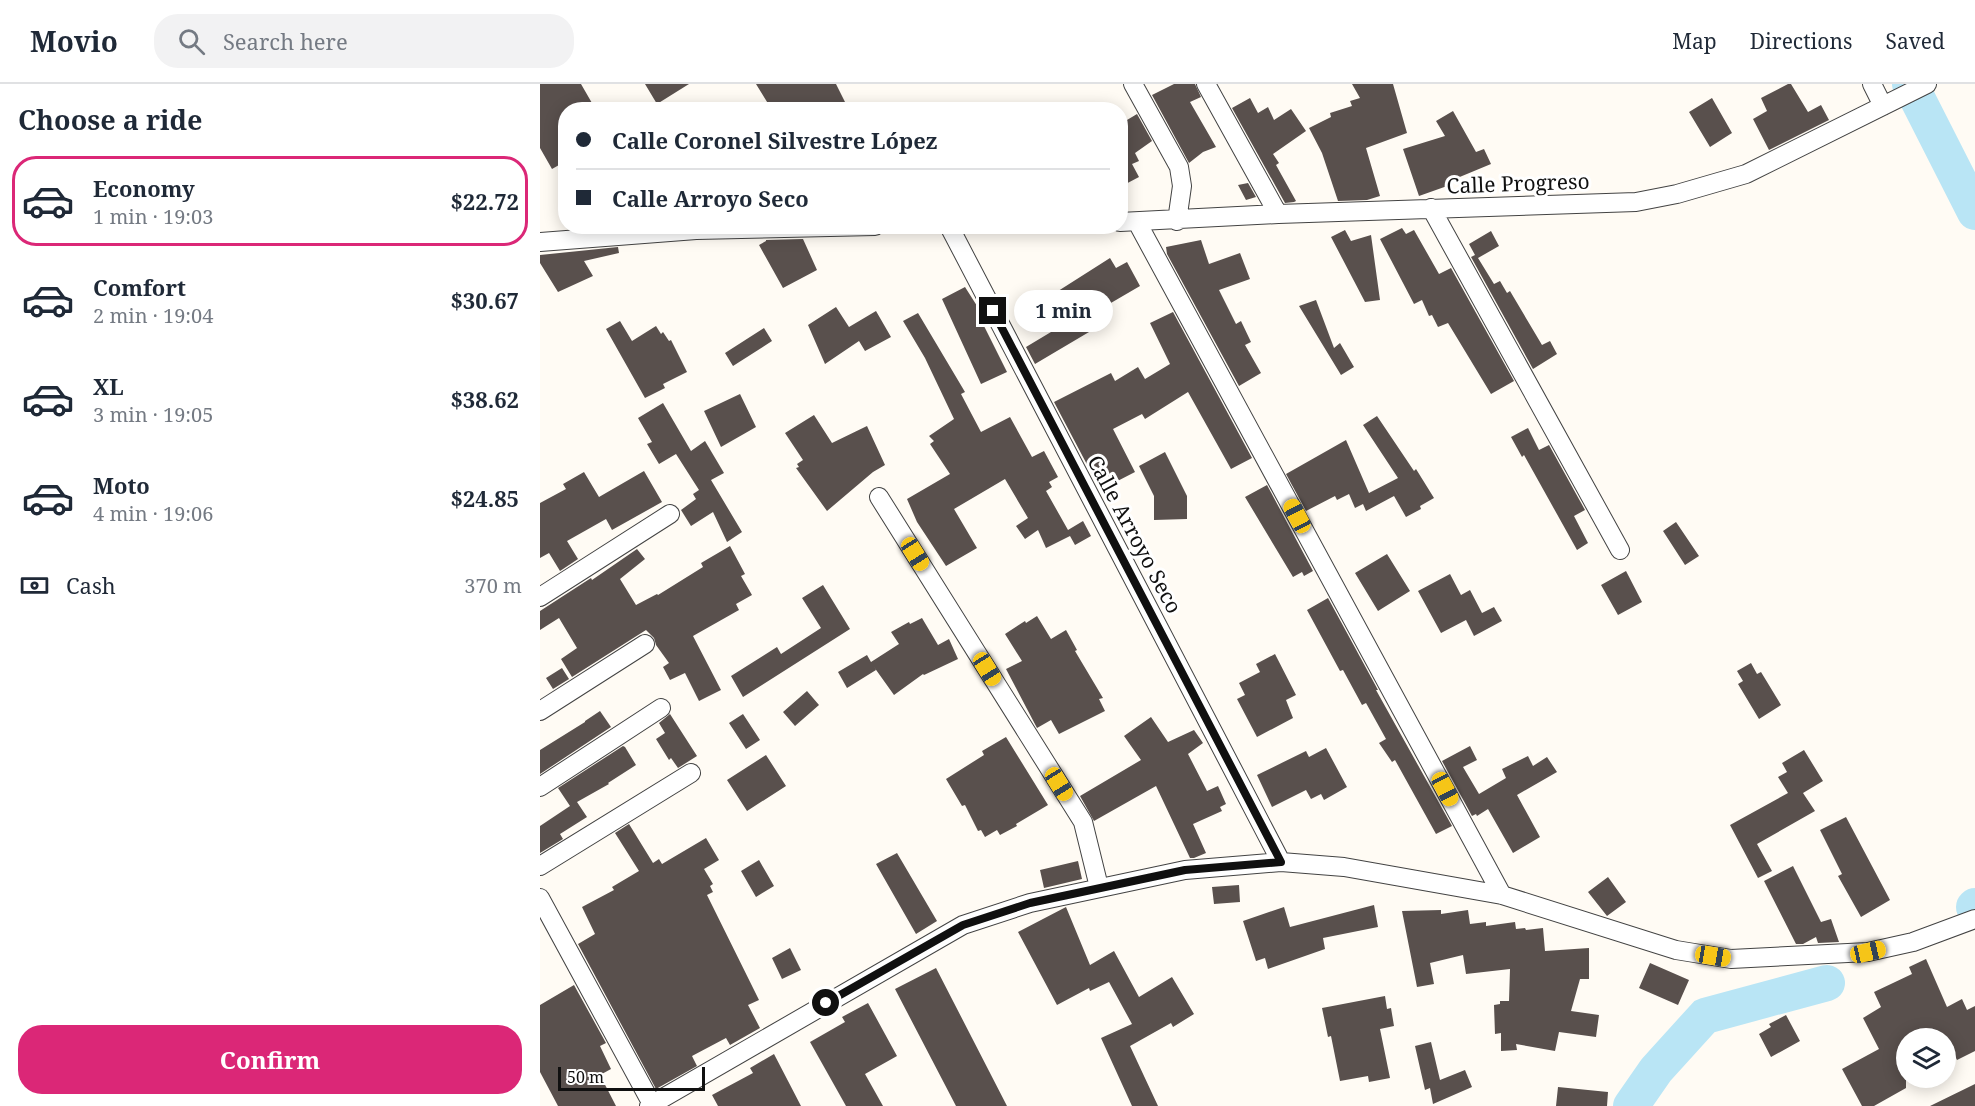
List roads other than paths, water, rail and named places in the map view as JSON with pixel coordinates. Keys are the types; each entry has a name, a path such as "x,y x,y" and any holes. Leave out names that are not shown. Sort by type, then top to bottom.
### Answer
{"street":[{"path":"1133,84 1179,167 1182,186 1177,220"},
{"path":"1206,84 1278,214"},
{"path":"1872,84 1890,103"},
{"name":"Calle Progreso","path":"1129,222 1278,214 1636,202 1677,194 1746,174 1927,84"},
{"path":"1431,208 1620,550"},
{"path":"1129,222 1503,895"},
{"path":"540,242 644,234"},
{"name":"Calle Arroyo Seco","path":"953,234 1281,862"},
{"path":"879,497 1083,822 1099,887"},
{"path":"540,597 670,514"},
{"path":"540,711 645,644"},
{"path":"540,787 661,708"},
{"path":"540,866 691,773"},
{"path":"540,898 652,1105 963,925 1030,903 1185,870 1281,862 1344,867 1503,895 1676,950 1731,959 1868,952 1913,942 1975,919"}],"waterway":[{"path":"1910,84 1975,212"},
{"path":"1631,1106 1656,1070 1705,1016 1827,983"}]}
